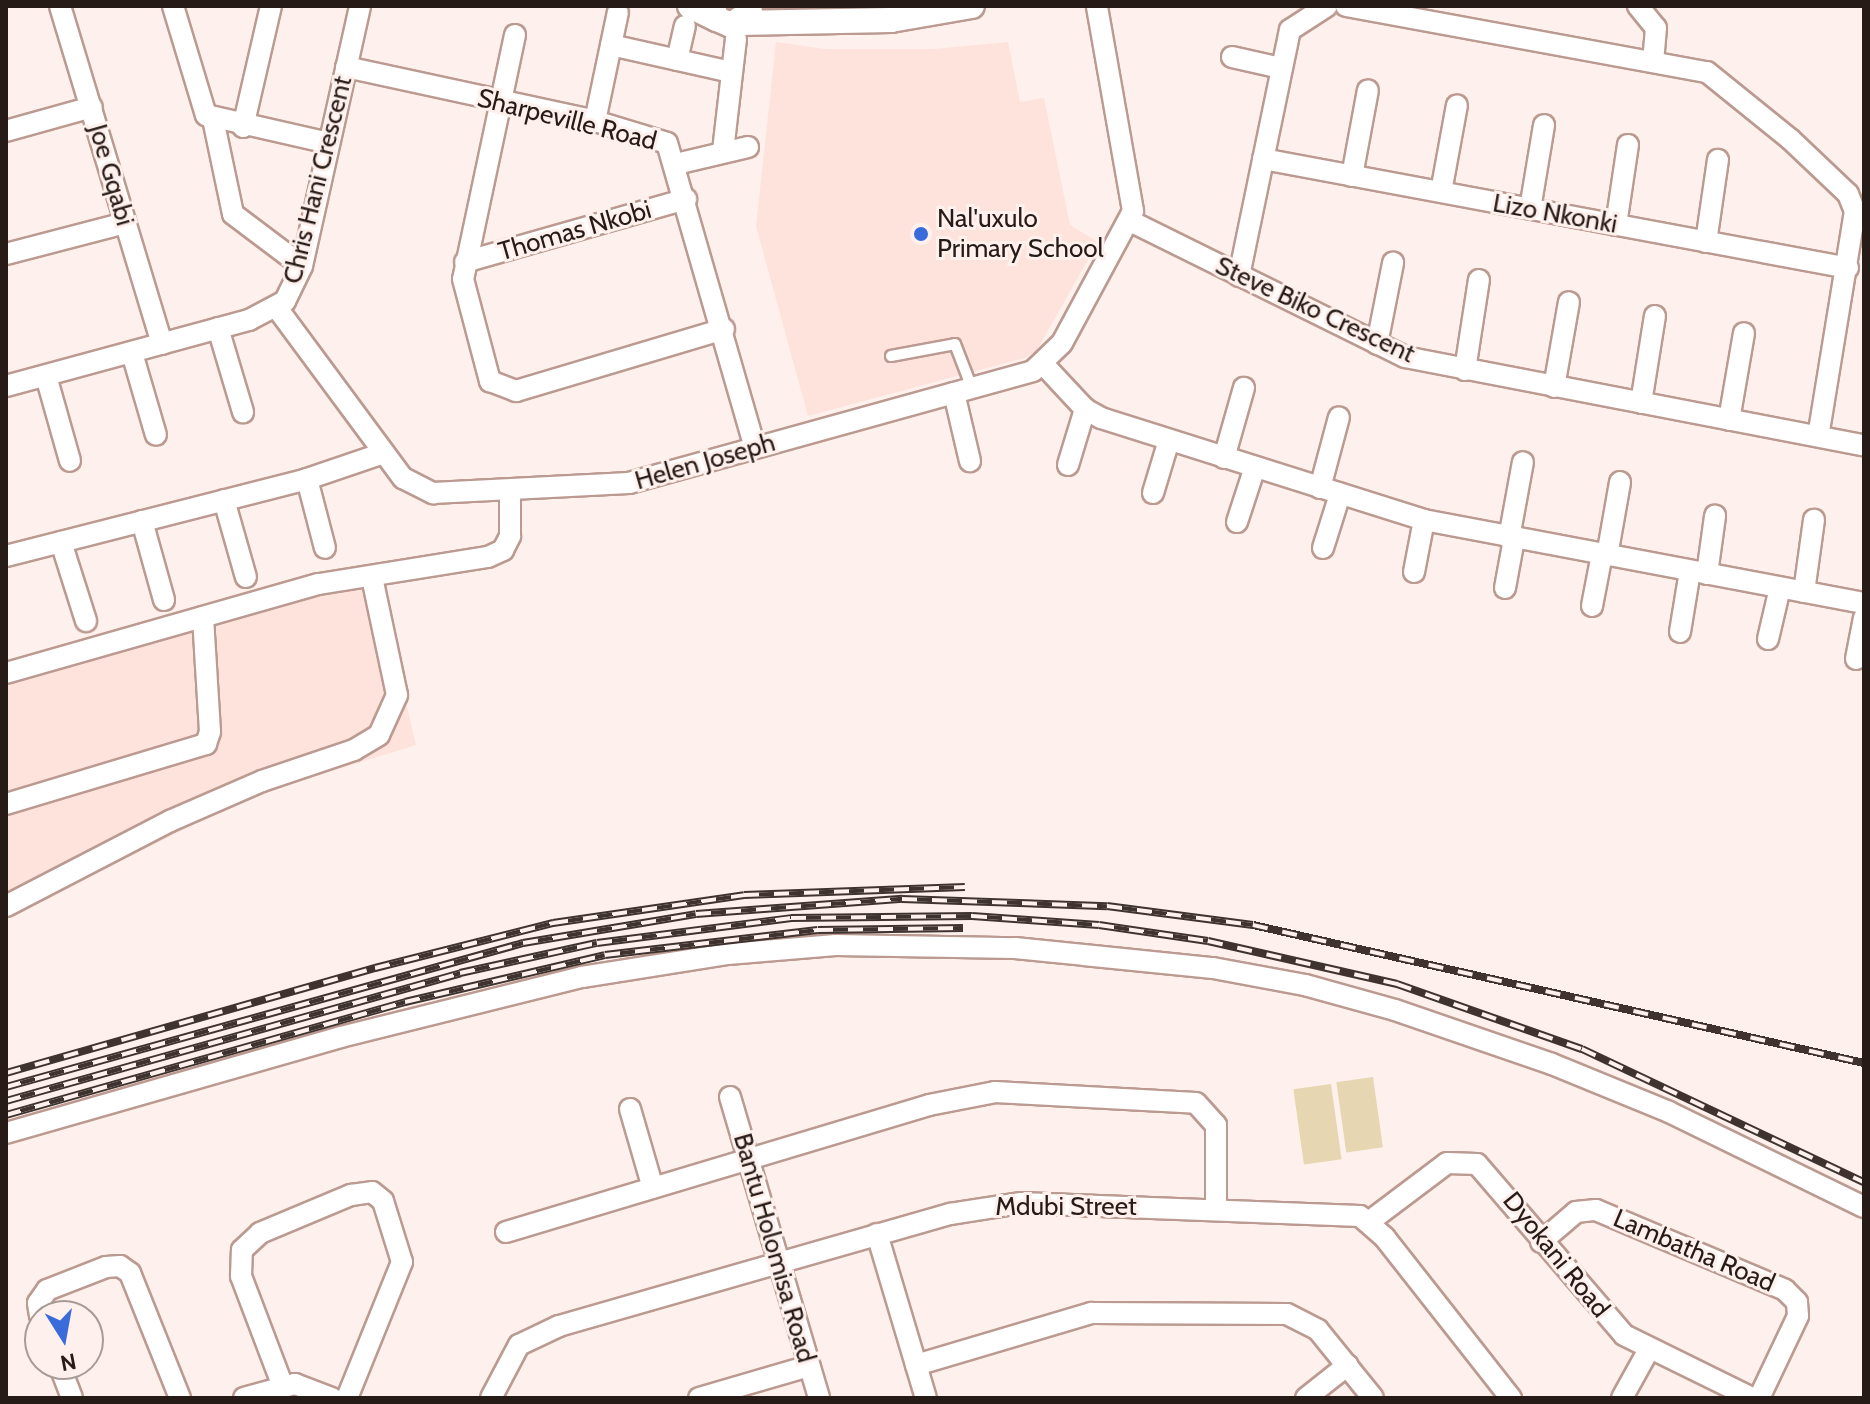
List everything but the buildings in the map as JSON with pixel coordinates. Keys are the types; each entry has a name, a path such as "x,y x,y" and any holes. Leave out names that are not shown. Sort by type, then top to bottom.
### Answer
{"street":[{"name":"Joe Gqabi","path":"60,6 162,344"},
{"path":"173,6 202,109 213,119 329,143"},
{"path":"243,127 271,6"},
{"name":"Chris Hani Crescent","path":"6,386 218,328 277,308 291,293 302,266 360,6"},
{"path":"760,6 789,19"},
{"path":"677,60 687,16 891,20 972,6"},
{"path":"1097,6 1131,174 1130,221 1044,365 1085,409 1169,440 1424,520 1864,603"},
{"path":"1239,276 1290,30 1327,6"},
{"path":"1346,6 1392,9 1715,75 1842,187 1855,211 1818,436"},
{"path":"1638,6 1656,28 1653,62"},
{"path":"595,121 618,12"},
{"path":"723,151 731,72 731,19"},
{"path":"515,35 465,262 465,291 487,372 496,387 505,390 724,329"},
{"path":"611,45 731,72"},
{"path":"1232,57 1281,68"},
{"name":"Sharpeville Road","path":"346,67 595,121 662,139 676,164 755,447"},
{"path":"1352,176 1368,90"},
{"path":"1441,192 1457,105"},
{"path":"6,131 92,107"},
{"path":"213,119 233,214 302,266"},
{"path":"1530,209 1544,125"},
{"path":"1616,225 1628,145"},
{"path":"676,164 748,147"},
{"name":"Lizo Nkonki","path":"1263,159 1848,268"},
{"path":"1706,242 1718,160"},
{"name":"Thomas Nkobi","path":"465,262 686,199"},
{"name":"Steve Biko Crescent","path":"1130,221 1405,357 1864,445"},
{"path":"6,254 125,223"},
{"path":"1377,344 1393,263"},
{"path":"1465,370 1479,280"},
{"path":"1554,387 1569,302"},
{"name":"Helen Joseph","path":"277,308 384,453 419,490 510,492 629,483 963,391 1044,365"},
{"path":"1641,403 1655,316"},
{"path":"218,328 243,412"},
{"path":"1729,420 1744,333"},
{"path":"132,353 156,435"},
{"path":"46,376 70,461"},
{"path":"1224,458 1244,388"},
{"path":"963,391 970,461"},
{"path":"1068,465 1085,409"},
{"path":"1323,548 1339,417"},
{"path":"1153,493 1169,440"},
{"path":"6,556 307,479 384,453"},
{"path":"1505,588 1523,462"},
{"path":"1237,522 1255,467"},
{"path":"307,479 325,548"},
{"path":"1592,606 1620,482"},
{"path":"6,673 319,584 429,570 503,550 510,536 510,492"},
{"path":"224,500 246,577"},
{"path":"1680,632 1715,516"},
{"path":"1414,572 1424,520"},
{"path":"1804,592 1814,520"},
{"path":"142,521 164,600"},
{"path":"61,542 86,621"},
{"path":"6,906 192,811 354,750 379,735 397,695 372,577"},
{"path":"1768,639 1780,588"},
{"path":"6,804 206,744 210,732 203,617"},
{"path":"1856,659 1864,618"},
{"path":"6,1133 341,1037 582,977 728,954 836,945 1015,948 1213,968 1305,985 1395,1010 1552,1064 1669,1112 1864,1207"},
{"path":"506,1232 979,1093 1188,1102 1203,1108 1216,1125 1216,1208"},
{"name":"Bantu Holomisa Road","path":"730,1097 819,1398"},
{"path":"630,1109 653,1188"},
{"name":"Dyokani Road","path":"1370,1221 1447,1163 1463,1161 1488,1172 1541,1242 1606,1319 1648,1351 1752,1398"},
{"path":"282,1384 241,1276 242,1250 260,1233 351,1195 372,1192 383,1201 402,1262 347,1398"},
{"name":"Mdubi Street","path":"491,1398 512,1354 541,1332 877,1234 999,1205 1216,1208 1349,1214 1370,1221"},
{"name":"Lambatha Road","path":"1541,1242 1576,1212 1596,1210 1785,1290 1797,1302 1798,1316 1759,1398"},
{"path":"1370,1221 1511,1398"},
{"path":"877,1234 926,1398"},
{"path":"40,1300 47,1290 106,1267 120,1266 130,1273 180,1398"},
{"path":"916,1365 1075,1317 1124,1310 1301,1318 1318,1330 1373,1398"},
{"path":"1622,1398 1648,1351"},
{"path":"1306,1398 1348,1365"},
{"path":"699,1398 809,1366"},
{"path":"244,1398 282,1384 332,1398"}],"lane":[{"path":"891,356 955,344 962,350 963,391"}],"shaded area":[{"name":"Nal'uxulo Primary School","path":"776,42 825,49 934,49 1008,42 1020,102 1044,98 1070,225 1098,242 1037,350 1025,358 808,416 756,226"},
{"path":"373,564 416,745 248,797 6,919 6,669"},
{"path":"1373,1077 1383,1147 1346,1152 1336,1082"},
{"path":"1331,1084 1342,1159 1304,1165 1293,1089"}],"railway":[{"path":"6,1073 375,968 553,923 744,895 965,887"},
{"path":"6,1087 523,943 696,914 902,899 1107,906 1253,925 1864,1063"},
{"path":"6,1101 460,973 597,943 791,918 972,916 1099,925 1208,941 1397,984 1582,1049 1864,1182"},
{"path":"6,1115 405,1002 605,955 818,930 963,928"}],"place":[{"name":"Nal'uxulo Primary School","path":"921,234"}]}
